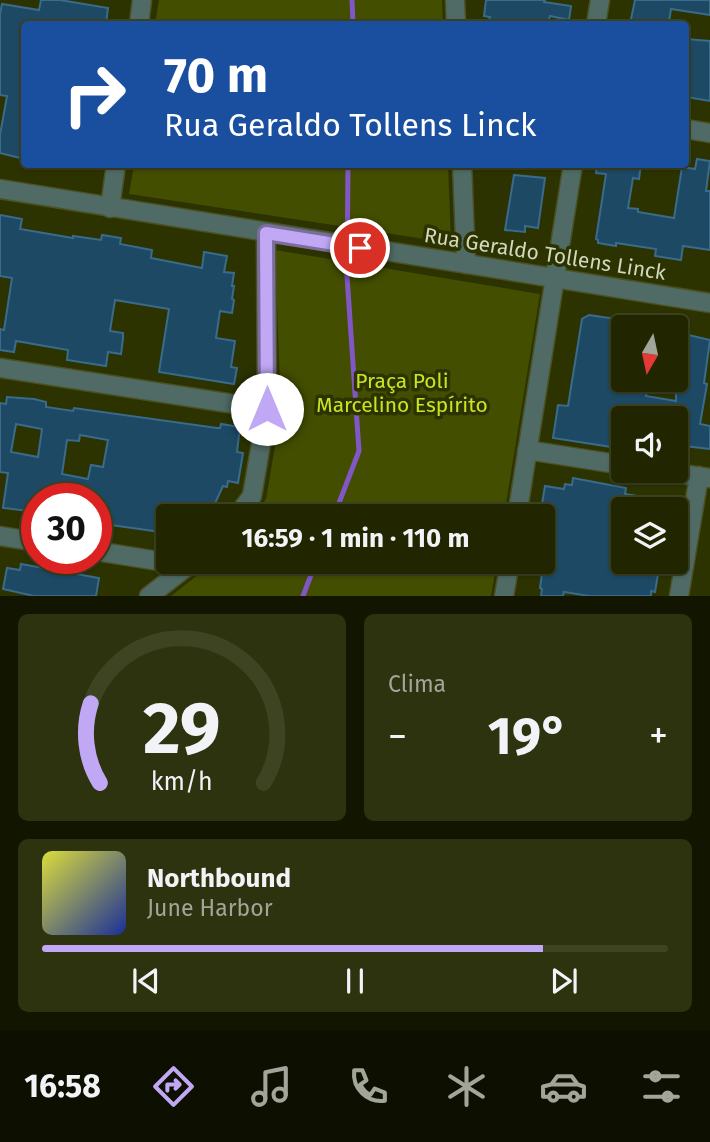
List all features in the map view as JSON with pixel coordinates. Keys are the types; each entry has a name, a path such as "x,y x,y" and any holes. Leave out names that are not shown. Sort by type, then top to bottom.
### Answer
{"street":[{"path":"139,21 142,0"},
{"path":"455,0 456,21"},
{"path":"596,21 600,0"},
{"path":"689,130 710,133"},
{"path":"110,208 115,168"},
{"path":"461,168 466,264"},
{"path":"519,504 572,168"},
{"name":"Rua Geraldo Tollens Linck","path":"0,189 710,303"},
{"path":"246,504 252,496 267,409 266,233"},
{"path":"0,368 267,409"},
{"path":"527,450 611,463"},
{"path":"680,596 704,477"},
{"path":"0,536 21,539"},
{"path":"112,553 156,559"},
{"path":"149,596 178,574"},
{"path":"504,596 508,574"}],"green space":[{"path":"159,0 442,0 443,21 156,21"},
{"path":"133,168 448,168 451,243 129,194"},
{"name":"Praça Poli Marcelino Espírito","path":"275,250 540,294 506,504 262,504 266,499 281,411"},
{"path":"199,574 495,574 491,596 171,596"}],"building":[{"path":"41,0 60,0 108,8 106,21 21,21 21,158 0,153 0,135 7,96 0,95 0,14 2,4 39,10"},
{"path":"486,0 545,0 544,2 571,6 569,20 550,16 549,21 489,21 490,17 484,16"},
{"path":"635,0 710,0 710,15 671,9 669,21 631,21"},
{"path":"689,39 710,41 710,101 689,98"},
{"path":"697,159 710,161 706,191 710,191 710,250 683,246 681,260 655,256 656,249 598,243 596,239 606,174 596,173 597,168 640,168 639,179 633,178 628,208 674,218 682,168 695,169"},
{"path":"514,175 545,178 538,228 525,226 525,232 505,230"},
{"path":"0,215 22,219 20,229 73,238 101,240 102,235 121,238 120,244 152,250 151,258 202,268 204,252 227,256 224,272 234,273 234,300 232,313 220,311 216,338 235,341 231,367 237,368 234,384 159,372 169,309 115,300 110,331 123,333 121,354 108,352 106,366 67,360 68,350 16,341 14,352 0,350 0,329 4,330 12,278 0,276"},
{"path":"589,315 611,318 611,392 647,392 646,396 676,401 676,392 688,392 688,335 710,340 704,383 707,384 700,424 710,426 710,449 688,446 688,406 611,406 611,447 553,438 558,405 568,406 582,319"},
{"path":"7,397 34,399 46,402 46,407 73,411 74,408 217,428 220,428 221,424 240,427 237,452 243,453 238,483 228,481 227,487 223,486 215,504 156,504 156,531 112,525 112,483 21,483 21,510 3,508 8,473 0,472 0,403 6,404","holes":["16,424 42,429 38,457 11,452","80,435 108,440 103,467 91,465 88,479 62,474 67,440 79,441"]},
{"path":"573,478 626,488 625,494 643,497 611,497 611,574 658,574 655,592 651,591 651,596 589,596 564,592 563,596 541,596 542,574 555,574 555,504 542,504 545,486 564,489 565,484 572,485"},
{"path":"21,564 21,574 77,574 99,578 96,596 34,596 3,589 7,568 20,570"}],"waterway":[{"path":"352,0 353,21"},
{"path":"339,504 359,451 347,276 348,168"},
{"path":"303,596 311,574"}],"route":[{"path":"267,409 266,233 360,248"}]}
